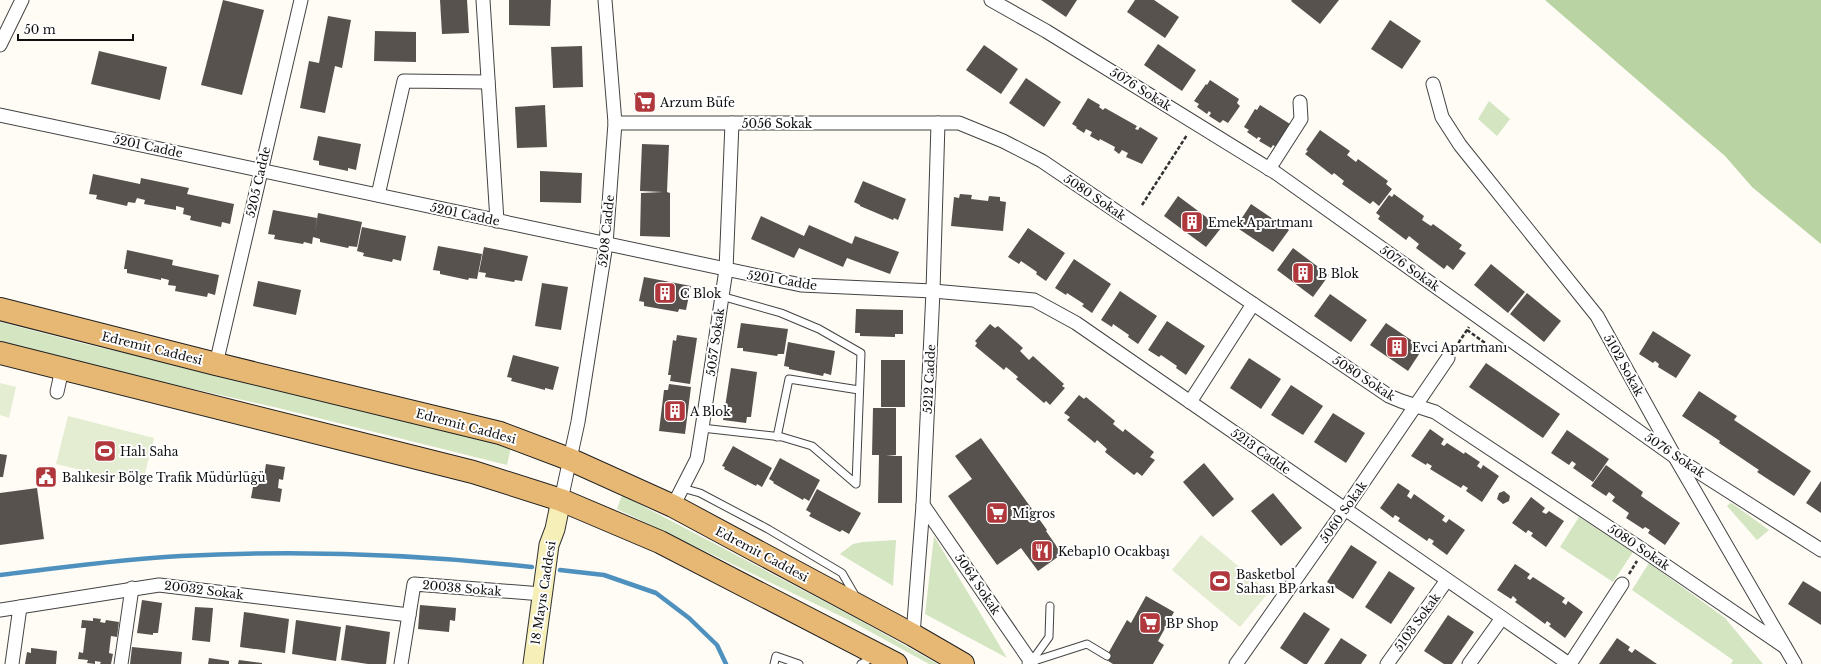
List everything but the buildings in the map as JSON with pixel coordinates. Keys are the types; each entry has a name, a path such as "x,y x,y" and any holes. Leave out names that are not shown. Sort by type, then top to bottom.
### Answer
{"highway":[{"name":"Edremit Caddesi","path":"0,309 216,364 500,433 677,497 862,608 963,664"},
{"path":"0,353 473,472 561,500 660,542 870,659 896,664"}],"main road":[{"name":"18 Mayıs Caddesi","path":"532,664 550,545 555,530 561,500"}],"street":[{"path":"0,45 22,0"},
{"name":"5205 Cadde","path":"216,364 301,0"},
{"path":"483,0 497,221"},
{"name":"5208 Cadde","path":"561,500 578,422 606,244 615,123 605,0"},
{"name":"5076 Sokak","path":"991,0 1046,31 1269,168 1675,457 1821,550"},
{"path":"378,195 404,81 488,82"},
{"name":"5102 Sokak","path":"1433,84 1442,116 1460,145 1597,316 1675,457 1795,664"},
{"path":"1269,168 1301,119 1300,102"},
{"name":"5201 Cadde","path":"0,115 802,285 933,292"},
{"name":"5056 Sokak","path":"615,123 938,123"},
{"name":"5057 Sokak","path":"677,497 697,458 726,270 732,123"},
{"name":"5212 Cadde","path":"913,635 923,504 933,292 938,123"},
{"name":"5080 Sokak","path":"938,123 960,124 1003,141 1042,161 1389,396 1435,412 1644,550 1785,647"},
{"name":"5213 Cadde","path":"933,292 1034,300 1076,323 1570,664"},
{"path":"1190,402 1253,304"},
{"name":"5060 Sokak","path":"1236,664 1345,509 1448,358"},
{"path":"57,392 62,369"},
{"name":"5064 Sokak","path":"923,504 1030,663"},
{"name":"5103 Sokak","path":"1387,664 1447,580"},
{"name":"20038 Sokak","path":"401,664 414,584 542,594"},
{"path":"1570,664 1622,584"},
{"name":"20032 Sokak","path":"0,610 132,588 159,585 409,615"},
{"path":"121,664 132,588"},
{"path":"12,664 20,607"},
{"path":"1469,664 1502,618"}],"lane":[{"path":"702,428 777,437 812,446 856,484 861,353 819,329 781,313 721,296"},
{"path":"777,437 789,380 860,390"},
{"path":"1030,663 1049,637 1050,606"},
{"path":"1030,663 1087,644 1107,656"},
{"path":"774,664 776,656 799,664"}],"path":[{"path":"1142,205 1195,123"},
{"path":"1448,358 1477,316"},
{"path":"1467,330 1485,344"},
{"path":"1622,584 1638,560"}],"green space":[{"path":"1545,0 1821,0 1821,244 1752,187 1725,156"},
{"path":"1489,101 1510,119 1497,136 1478,119"},
{"path":"0,322 85,344 285,390 511,447 507,465 278,408 91,366 0,341"},
{"path":"0,383 16,387 9,418 0,415"},
{"name":"Halı Saha","path":"68,416 154,438 142,485 56,464"},
{"path":"622,495 852,616 938,664 929,664 849,620 617,509"},
{"path":"1730,503 1769,530 1757,540 1727,506"},
{"path":"1579,517 1633,552 1613,582 1560,547"},
{"name":"Basketbol Sahası BP arkası","path":"1201,535 1269,592 1240,627 1172,570"},
{"path":"934,536 1007,658 925,614"},
{"path":"896,540 893,586 840,554 853,544"},
{"path":"1649,563 1725,618 1763,664 1731,664 1733,660 1632,590"}],"waterway":[{"path":"0,575 158,557 269,553 401,556 532,567"},
{"path":"560,570 604,575 656,593 689,618 717,645 726,664"}],"place":[{"name":"Arzum Büfe","path":"645,102"},
{"name":"Emek Apartmanı","path":"1192,222"},
{"name":"B Blok","path":"1303,273"},
{"name":"C Blok","path":"665,293"},
{"name":"Evci Apartmanı","path":"1397,347"},
{"name":"A Blok","path":"675,411"},
{"name":"Halı Saha","path":"105,451"},
{"name":"Balıkesir Bölge Trafik Müdürlüğü","path":"46,477"},
{"name":"Migros","path":"997,513"},
{"name":"Kebap10 Ocakbaşı","path":"1042,551"},
{"name":"Basketbol Sahası BP arkası","path":"1220,581"},
{"name":"BP Shop","path":"1150,623"}]}
